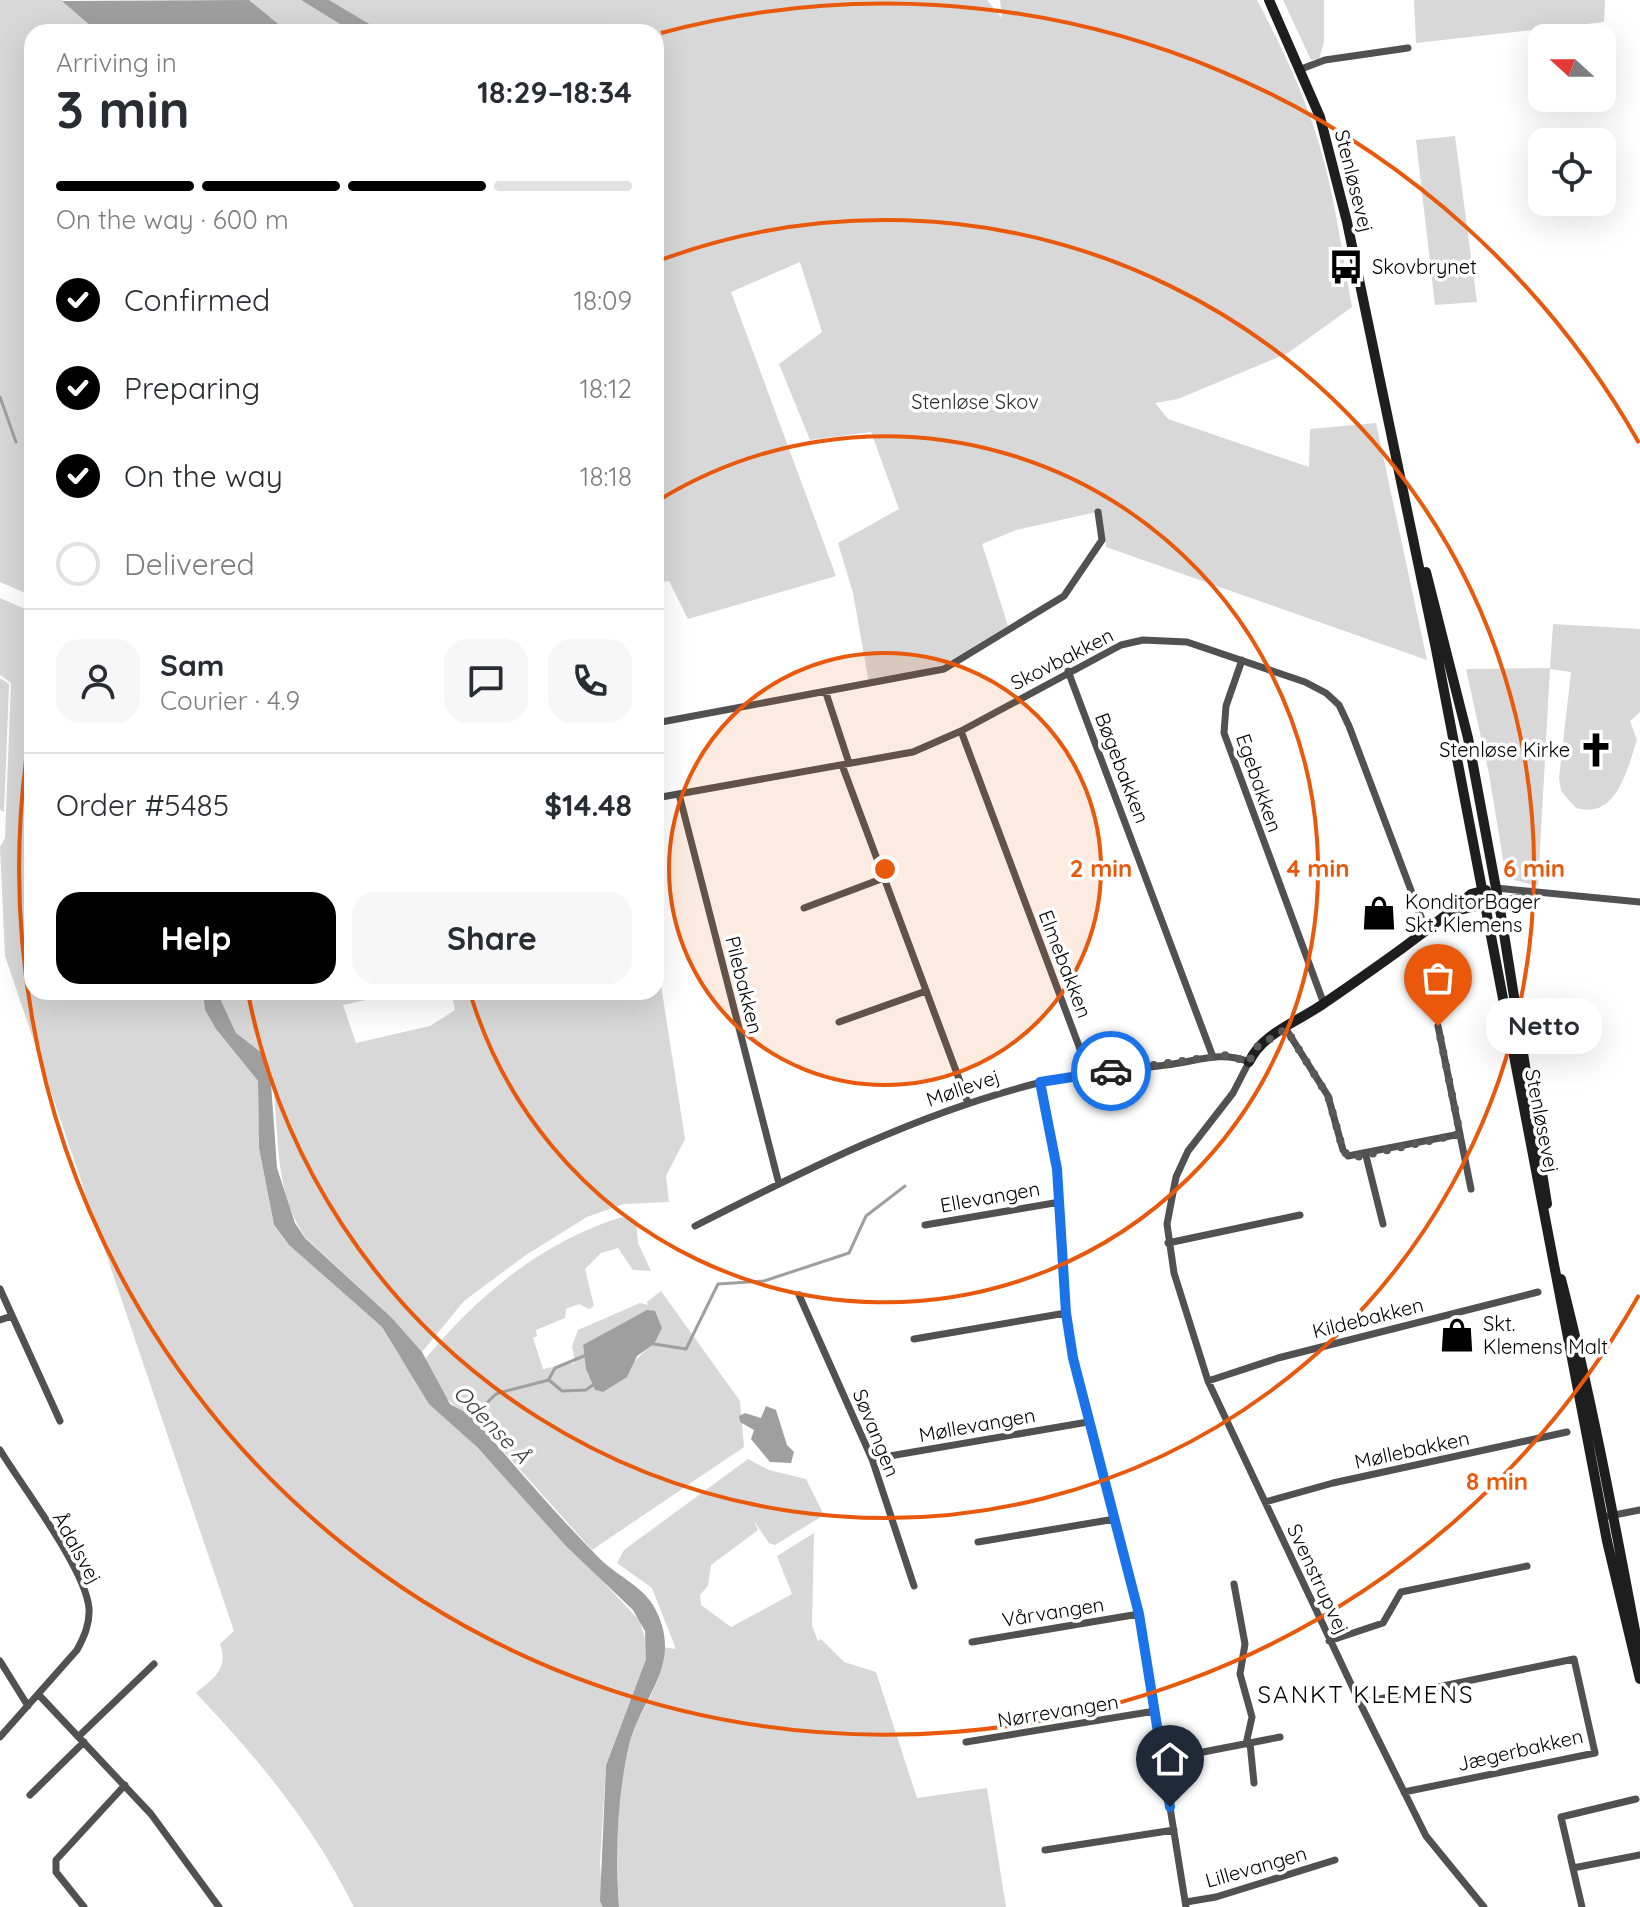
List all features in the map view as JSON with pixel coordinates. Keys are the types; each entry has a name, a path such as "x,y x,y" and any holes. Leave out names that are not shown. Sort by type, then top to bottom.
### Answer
{"street":[{"name":"Stenløsevej","path":"1269,0 1320,117 1344,211 1485,904 1603,1518 1640,1679"},
{"path":"1301,69 1325,60 1408,48"},
{"path":"664,722 944,669 1064,596 1102,540 1098,512"},
{"name":"Stenløsevej","path":"1409,521 1420,548 1468,738 1496,888 1551,1234 1615,1515 1640,1657"},
{"name":"Skovbakken","path":"664,797 913,752 961,731 1109,650 1143,640 1187,642 1305,682 1339,705 1426,930"},
{"name":"Egebakken","path":"1242,660 1226,706 1224,733 1324,1004"},
{"name":"Bøgebakken","path":"1068,671 1213,1057"},
{"path":"826,693 884,878 968,1103"},
{"name":"Elmebakken","path":"961,731 1089,1073"},
{"name":"Pilebakken","path":"679,794 779,1184"},
{"path":"804,908 884,878"},
{"path":"1249,1062 1255,1048 1324,1004 1471,894 1496,888 1640,902"},
{"path":"1449,913 1533,893"},
{"path":"839,1022 926,991"},
{"path":"1438,1026 1471,1189"},
{"path":"1286,1029 1328,1096 1343,1150 1348,1156 1366,1156 1460,1134"},
{"name":"Møllevej","path":"695,1226 779,1184 968,1103 1040,1082 1089,1073 1213,1057 1234,1056 1249,1062"},
{"name":"Svenstrupvej","path":"1249,1062 1233,1093 1188,1151 1176,1177 1168,1207 1168,1243 1196,1352 1329,1641 1426,1836 1484,1907"},
{"path":"1040,1082 1060,1202 1066,1313 1088,1422 1139,1614 1186,1904"},
{"path":"1366,1156 1383,1224"},
{"name":"Ellevangen","path":"925,1225 1060,1202"},
{"path":"1168,1243 1300,1215"},
{"path":"0,1289 60,1421"},
{"name":"Kildebakken","path":"1208,1381 1278,1358 1538,1292"},
{"name":"Søvangen","path":"799,1295 872,1459 914,1586"},
{"path":"914,1339 1066,1313"},
{"path":"0,1320 12,1316"},
{"name":"Møllevangen","path":"872,1459 1088,1422"},
{"name":"Møllebakken","path":"1265,1502 1567,1432"},
{"name":"Ådalsvej","path":"0,1450 81,1582 89,1611 85,1635 77,1650 0,1737"},
{"path":"1603,1518 1640,1510"},
{"path":"978,1542 1115,1519"},
{"path":"1329,1641 1383,1623 1401,1592 1527,1566"},
{"path":"1234,1584 1245,1644 1240,1674 1252,1717 1248,1744 1254,1783"},
{"name":"Vårvangen","path":"972,1642 1139,1614"},
{"name":"Jægerbakken","path":"1360,1703 1574,1659 1595,1753 1404,1792"},
{"path":"0,1661 28,1706"},
{"path":"30,1795 154,1664"},
{"path":"38,1694 167,1834 219,1907"},
{"name":"Nørrevangen","path":"966,1742 1155,1711"},
{"path":"1162,1760 1280,1737"},
{"path":"84,1907 56,1872 56,1860 125,1785"},
{"path":"1582,1907 1561,1817 1636,1799"},
{"path":"1045,1850 1174,1830"},
{"path":"1573,1868 1640,1855"},
{"name":"Lillevangen","path":"1186,1904 1335,1860"}],"green space":[{"path":"0,0 62,0 89,24 24,24 24,592 0,582"},
{"path":"249,0 301,0 340,24 278,24"},
{"name":"Stenløse Skov","path":"329,0 987,0 1002,18 1000,0 1257,0 1291,68 1316,135 1334,208 1352,307 1288,353 1178,399 1155,403 1168,419 1309,467 1310,429 1376,423 1427,660 1106,547 1101,511 1016,530 982,544 1008,626 943,665 869,683 853,593 838,543 899,509 871,432 810,440 779,364 822,332 800,262 731,292 836,576 688,619 669,581 664,582 664,24 370,24"},
{"path":"1283,0 1324,0 1324,42 1319,59 1311,60"},
{"path":"1414,0 1605,0 1604,22 1528,24 1528,30 1416,43"},
{"path":"1455,136 1477,302 1435,305 1416,140"},
{"path":"0,598 24,608 24,1000 204,1000 205,1010 216,1029 258,1081 259,1148 274,1226 289,1245 382,1327 400,1357 467,1437 640,1621 647,1646 646,1659 606,1764 600,1864 603,1907 354,1907 320,1847 283,1794 196,1693 218,1672 223,1660 220,1644 234,1631 5,956 0,847 5,838 11,683 0,675"},
{"path":"1553,624 1640,629 1640,712 1630,721 1637,740 1618,789 1601,807 1590,810 1576,808 1561,791 1559,778 1571,672 1550,669 1538,886 1506,878 1489,774 1466,669 1550,668"},
{"path":"0,678 9,684 4,812 0,810"},
{"path":"221,1000 366,1000 343,1005 356,1043 430,1026 455,1010 453,1000 663,1000 685,1139 666,1176 669,1202 624,1204 587,1217 526,1255 464,1301 422,1352 392,1318 305,1237 286,1197 270,1069 267,1061 236,1033"},
{"path":"622,1217 636,1221 638,1243 651,1271 633,1270 618,1248 601,1253 585,1269 594,1306 589,1309 579,1304 566,1309 565,1318 536,1330 537,1336 533,1338 543,1369 575,1363 572,1346 578,1330 640,1303 648,1305 647,1302 661,1291 740,1401 744,1447 592,1550 472,1416 455,1406 442,1393 426,1358 467,1313 514,1273 565,1240","holes":["654,1344 603,1392 595,1390 586,1369 583,1345"]},
{"path":"748,1459 769,1470 806,1479 824,1515 775,1545 769,1543 754,1521 758,1530 711,1565 708,1586 700,1595 701,1605 731,1627 792,1594 777,1556 814,1533 812,1626 818,1641 821,1639 844,1662 876,1672 917,1798 987,1788 1006,1907 619,1907 618,1826 628,1745 660,1674 663,1647 676,1649 652,1588 617,1563 624,1550"}],"shaded area":[{"path":"249,0 278,24 89,24 62,1"},
{"path":"301,0 329,0 370,24 340,24"},
{"path":"204,1000 221,1000 236,1033 263,1054 270,1069 277,1168 295,1223 305,1238 392,1318 422,1352 450,1404 472,1416 604,1563 642,1591 653,1605 662,1626 665,1645 663,1663 634,1731 624,1768 618,1828 619,1907 603,1907 600,1901 606,1765 646,1659 645,1631 633,1610 566,1546 477,1447 429,1404 382,1327 289,1245 274,1225 259,1148 258,1081 216,1029 205,1010"},
{"path":"647,1310 655,1311 662,1328 654,1344 637,1356 627,1377 603,1392 595,1390 586,1369 583,1345"},
{"path":"766,1406 776,1410 787,1445 794,1452 791,1463 770,1462 751,1439 754,1430 740,1422 739,1416 745,1413 761,1418"}],"waterway":[{"path":"0,397 16,442"},
{"path":"654,1344 686,1349 718,1284 764,1281 849,1253 866,1216 905,1186"},
{"path":"549,1379 555,1368 584,1356"},
{"name":"Odense Å","path":"470,1419 502,1392 549,1380 562,1391 586,1390 593,1385"}],"way so far":[{"path":"1111,1071 1226,1055 1249,1062 1255,1048 1286,1029 1328,1096 1343,1150 1348,1156 1357,1157 1460,1134 1438,1026"}],"place":[{"name":"Skovbrynet","path":"1346,267"},
{"name":"Stenløse Kirke","path":"1596,750"},
{"name":"KonditorBager Skt. Klemens","path":"1379,913"},
{"name":"Netto","path":"1438,1026"},
{"name":"Skt. Klemens Malt","path":"1457,1335"}],"district":[{"name":"SANKT KLEMENS","path":"1366,1695"}],"route":[{"path":"1111,1071 1040,1082 1057,1169 1066,1313 1073,1358 1139,1614 1170,1807"}]}
